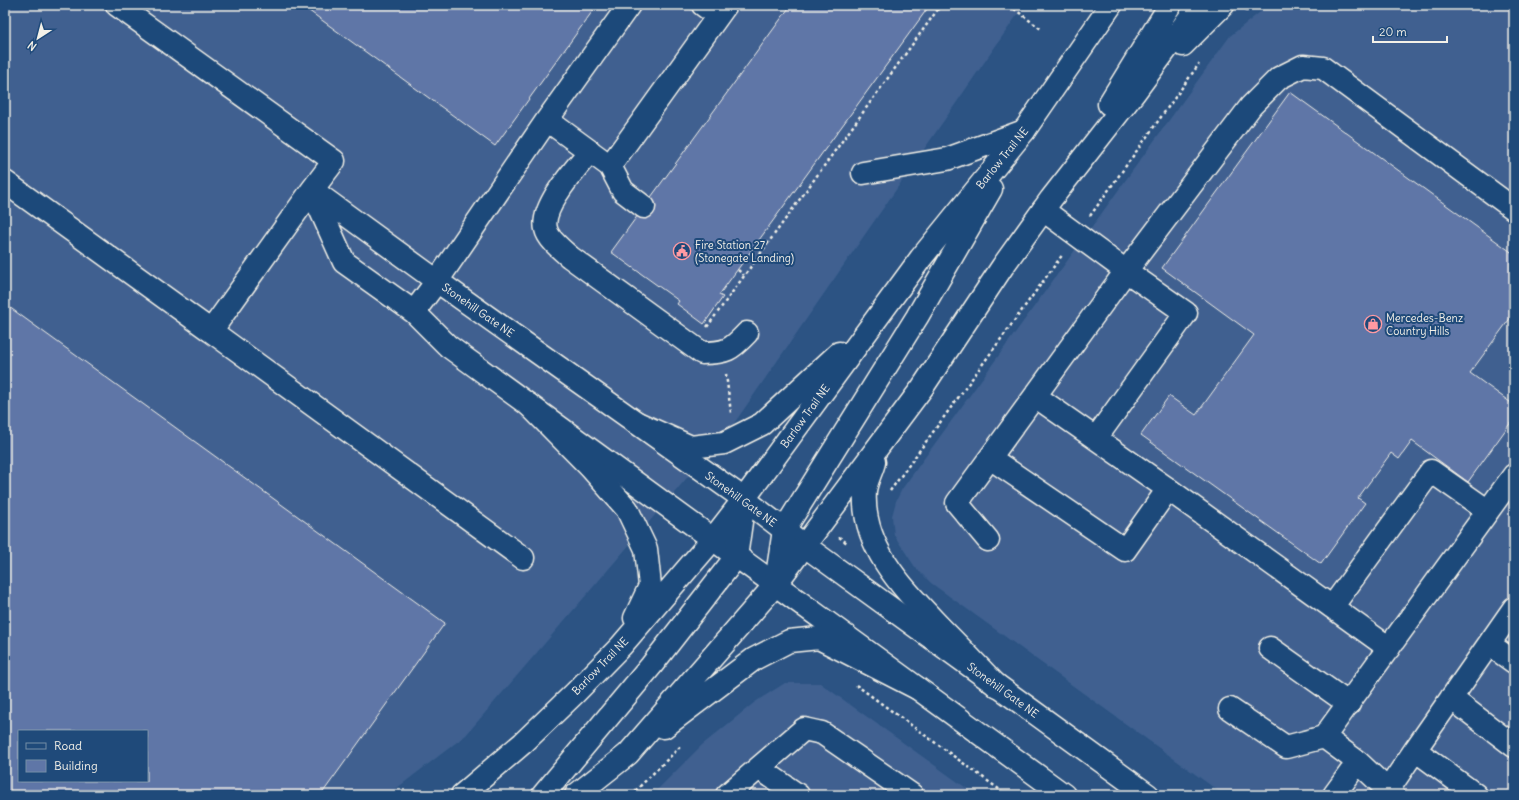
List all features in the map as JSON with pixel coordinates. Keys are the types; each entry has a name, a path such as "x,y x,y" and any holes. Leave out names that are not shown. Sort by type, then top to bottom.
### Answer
{"main road":[{"path":"117,5 334,161 211,331"},
{"path":"312,190 436,281 547,120 629,5"},
{"name":"Barlow Trail NE","path":"462,795 523,743 621,646 712,539 744,500 921,258 1024,131 1111,5"},
{"path":"1047,205 1170,5"},
{"path":"628,754 775,585 805,546 922,388 1003,266 1047,205 1134,93 1199,5"},
{"path":"1134,93 1223,5"},
{"path":"610,166 716,9"},
{"path":"988,540 957,503 1126,271 1251,106 1279,78 1303,66 1323,68 1514,209"},
{"path":"547,120 610,166 623,191 644,207"},
{"path":"864,172 948,159 1024,131"},
{"path":"775,585 784,530 917,317 1024,131"},
{"path":"590,151 554,198 546,213 546,229 555,243 570,257 702,353 720,353 734,347 747,333"},
{"path":"5,182 523,558"},
{"path":"312,190 344,262 414,312 448,346 1064,795"},
{"path":"1047,205 1126,271 1186,313 1096,438"},
{"name":"Stonehill Gate NE","path":"414,312 436,281 744,500 998,687 1148,795"},
{"path":"635,422 691,447 724,443 762,424 877,318"},
{"path":"1035,396 1168,489 1389,648"},
{"path":"529,405 590,467 627,509 646,549 650,586 621,646"},
{"path":"881,442 865,490 867,521 872,536 889,570 915,601 998,687"},
{"path":"990,458 1125,550 1168,489"},
{"path":"1332,606 1431,471 1488,511"},
{"path":"1230,709 1286,747 1324,737 1514,475"},
{"path":"542,795 651,666 736,557 744,500"},
{"path":"1324,737 1358,762 1390,793 1414,750 1514,608"},
{"path":"576,795 754,659 790,640 819,638 917,688"},
{"path":"1489,644 1514,662"},
{"path":"1270,648 1349,704"},
{"path":"1451,698 1514,746"},
{"path":"727,795 804,729 822,733 912,795"},
{"path":"1414,750 1476,795"},
{"path":"1334,795 1358,762"},
{"path":"759,768 798,795"}],"path":[{"path":"705,330 941,5"},
{"path":"1009,5 1042,29"},
{"path":"738,270 744,275"},
{"path":"725,366 731,414"},
{"path":"852,683 1007,795"}],"shaded area":[{"path":"5,5 1024,5 735,422 466,735 388,795 5,795"},
{"path":"1269,5 1514,5 1514,795 1224,795 931,583 915,567 894,535 892,516 896,501 902,489 1230,36"},
{"path":"785,683 820,683 976,795 652,795 702,745 755,702"}],"building":[{"path":"301,5 597,5 495,146"},
{"path":"791,5 930,5 719,295 723,297 704,324 677,304 679,301 611,252"},
{"name":"Mercedes-Benz Country Hills","path":"1290,92 1514,254 1514,313 1470,373 1514,405 1514,418 1468,482 1412,441 1399,459 1391,453 1358,498 1365,503 1321,564 1141,435 1169,396 1196,415 1254,335 1162,268"},
{"path":"5,304 445,623 321,795 5,795"}],"place":[{"name":"Fire Station 27 (Stonegate Landing)","path":"682,251"},
{"name":"Mercedes-Benz Country Hills","path":"1373,324"}]}
